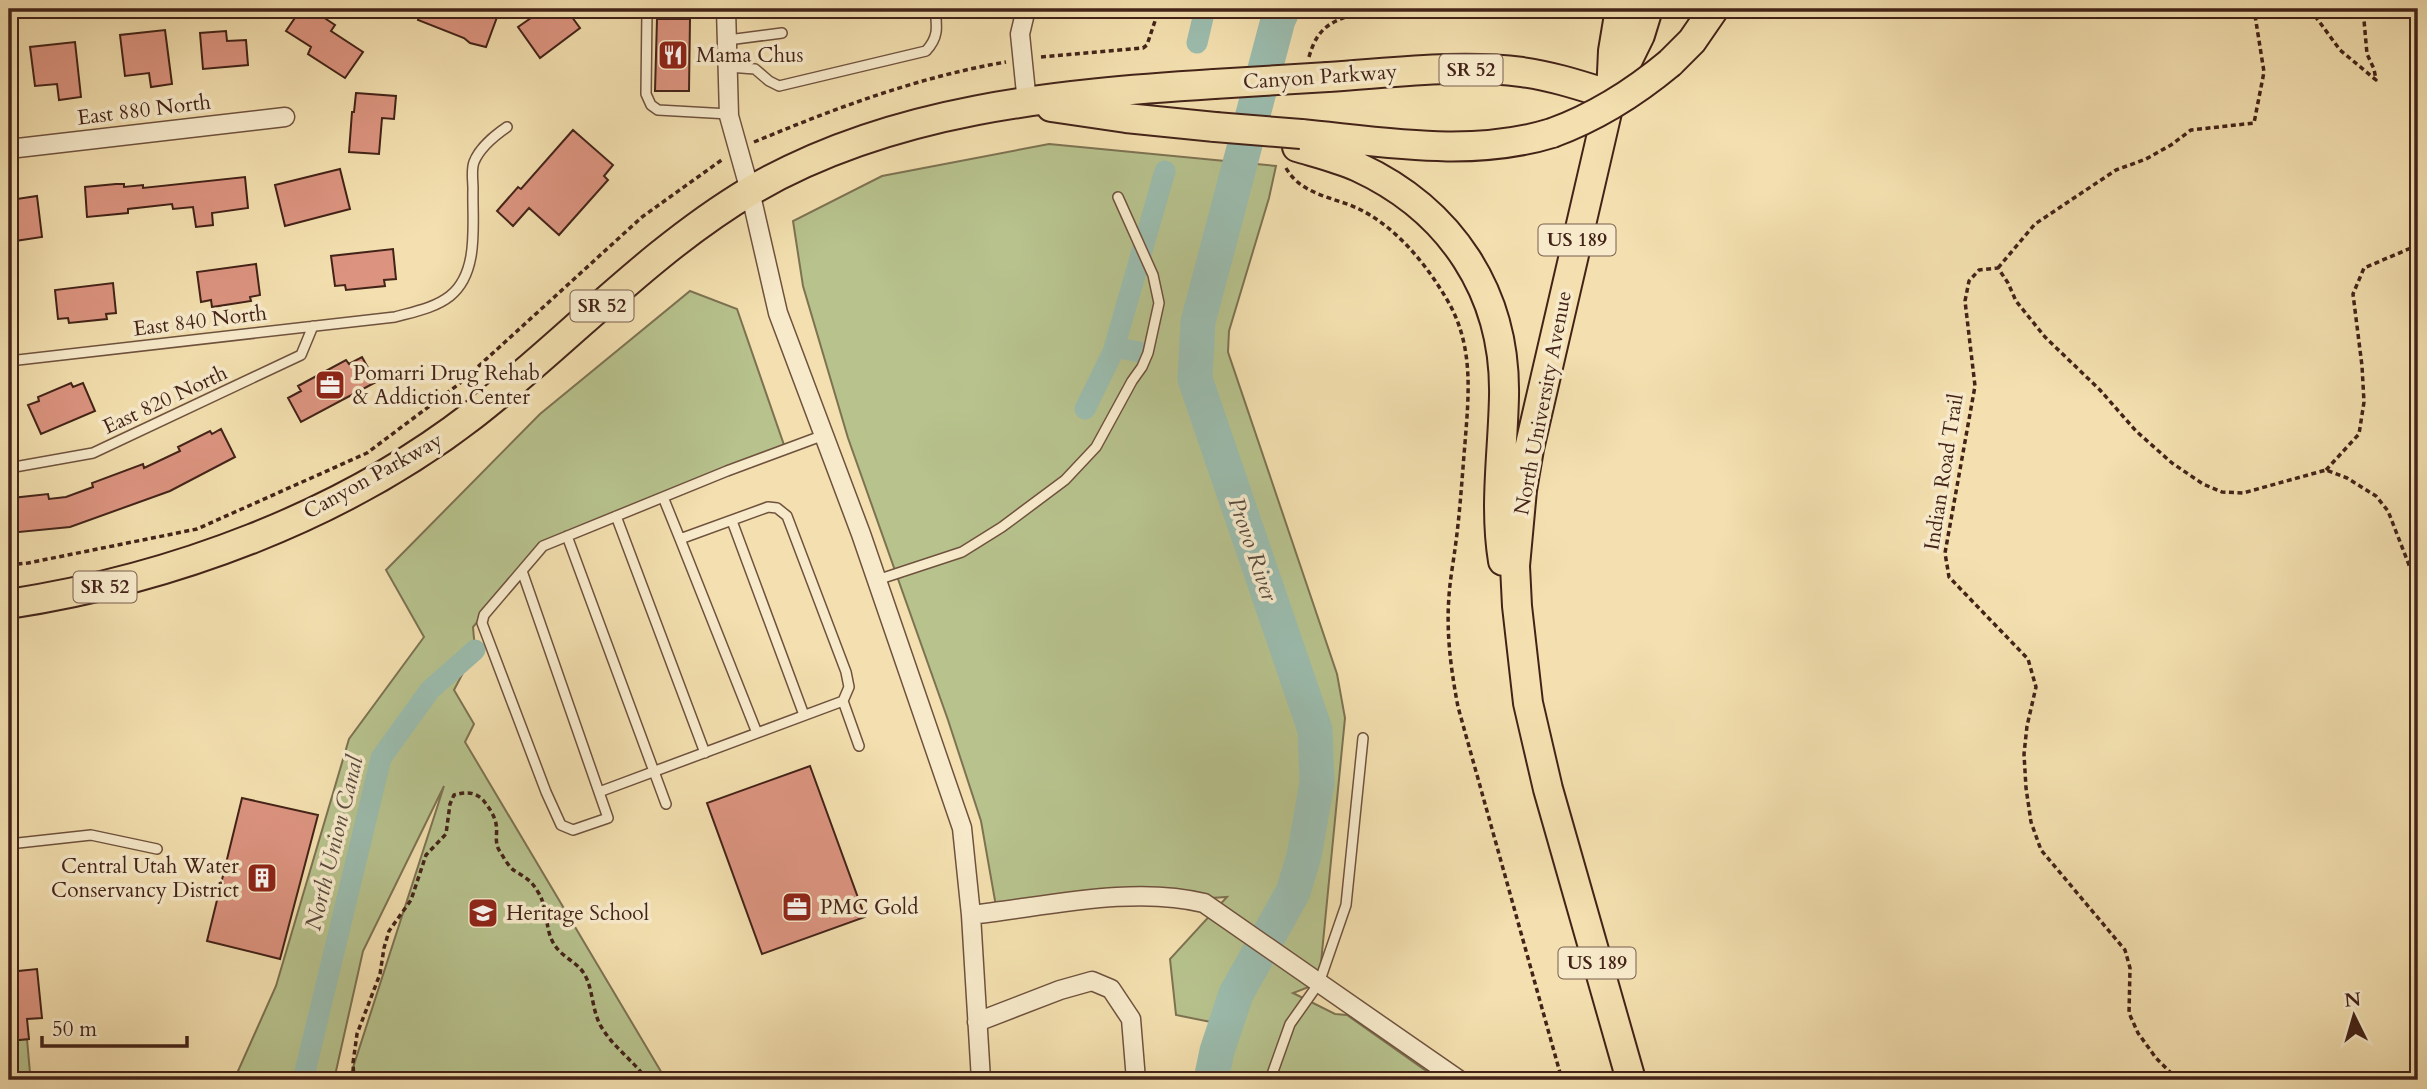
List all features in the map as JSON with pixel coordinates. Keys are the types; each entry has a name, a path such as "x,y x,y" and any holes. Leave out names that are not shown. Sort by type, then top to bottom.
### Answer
{"highway":[{"name":"US 189","path":"1611,95 1613,51 1620,9"},
{"name":"US 189","path":"1611,95 1640,35 1648,9"},
{"path":"1299,141 1481,147 1512,144 1552,133 1618,102 1670,63 1692,41 1714,9"},
{"name":"Canyon Parkway","path":"9,604 95,589 155,573 251,539 354,491 413,457 473,415 657,258 750,191 799,166 867,137 925,121 1078,94 1328,77 1488,70 1523,72 1611,95"},
{"name":"North University Avenue","path":"1611,95 1529,449 1515,566 1528,703 1538,749 1631,1080"},
{"name":"Canyon Parkway","path":"1027,103 1093,114 1214,127 1299,141"},
{"path":"1299,141 1357,167 1408,196 1453,239 1480,278 1493,312 1503,361 1499,522 1504,566 1517,606"}],"street":[{"path":"726,9 729,114 778,313 877,580 962,828 971,915 981,1080"},
{"path":"1026,9 1021,25 1021,59 1027,103"},
{"name":"East 880 North","path":"9,149 285,117"},
{"path":"971,915 1115,897 1188,899 1204,903 1459,1080"},
{"path":"977,1022 1060,990 1092,981 1111,989 1131,1019 1136,1080"}],"lane":[{"path":"649,9 646,94 651,104 658,110 729,114"},
{"path":"728,67 755,69 779,86 926,51 933,44 938,32 935,9"},
{"path":"727,40 782,33"},
{"name":"East 840 North","path":"9,361 395,317 426,308 451,296 467,269 472,245 473,165 493,137 507,127"},
{"path":"877,580 962,552 1002,527 1065,480 1096,447 1148,353 1160,297 1118,197"},
{"name":"East 820 North","path":"9,468 93,453 301,355 313,326"},
{"path":"522,571 608,818 573,830 561,825 546,792 482,623 484,615 543,546 824,435"},
{"path":"663,497 757,733"},
{"path":"680,539 768,507 777,508 787,516 846,672 849,687 843,701 859,746"},
{"path":"615,516 705,753"},
{"path":"732,521 804,715"},
{"path":"567,536 666,804"},
{"path":"600,792 843,701"},
{"path":"1270,1080 1290,1024 1319,983 1346,905 1363,738"},
{"path":"9,844 91,835 157,849"}],"path":[{"path":"777,133 886,91 963,69 1021,59 1143,48 1147,45 1159,9"},
{"name":"Indian Road Trail","path":"2178,1080 2150,1050 2129,1013 2130,968 2125,950 2040,850 2031,822 2026,788 2026,740 2036,687 2028,659 1949,577 1945,566 1948,530 1975,386 1965,302 1969,281 1979,270 1997,268 2035,224 2116,170 2146,159 2191,130 2254,123 2264,72 2254,9"},
{"path":"2310,9 2340,50 2376,80 2367,54 2363,9"},
{"path":"2413,9 2418,15"},
{"path":"9,565 197,528 368,453 459,384 642,217 706,170"},
{"path":"1997,268 2023,310 2045,337 2100,390 2149,444 2203,484 2222,492 2243,493 2326,470 2359,434 2364,402 2353,294 2364,268 2418,245"},
{"path":"1469,390 1461,496 1449,594 1451,664 1458,707 1470,753 1562,1080"},
{"path":"2326,470 2364,488 2376,496 2388,511 2418,588"},
{"path":"354,1080 353,1063 357,1034 380,974 389,931 411,900 426,855 446,834 450,804 454,795 464,792 481,798 489,807 496,823 498,849 513,870 524,875 535,886 545,902 556,948 584,973 601,1027 647,1080"}],"green space":[{"path":"1049,144 1276,166 1229,331 1228,352 1337,674 1345,718 1319,983 1293,993 1335,1014 1347,1015 1439,1080 1202,1080 1211,1022 1176,1015 1170,959 1227,897 997,912 981,821 848,438 803,286 793,221 882,176"},
{"path":"690,291 737,309 784,445 541,544 473,627 475,650 454,690 474,724 465,742 666,1080 349,1080 444,786 363,951 334,1080 234,1080 276,986 349,739 424,637 386,570 540,414"},
{"path":"27,1039 30,1073 9,1075 9,1041"}],"building":[{"path":"301,9 311,9 335,25 331,31 363,52 345,78 308,54 311,47 286,31"},
{"path":"422,9 500,9 486,47 470,43 464,38 418,20"},
{"path":"544,9 566,9 580,28 540,58 518,27"},
{"name":"Mama Chus","path":"657,19 690,19 689,91 655,91"},
{"path":"165,30 172,84 151,87 149,73 125,76 120,35"},
{"path":"226,31 227,41 246,40 248,65 203,69 200,33"},
{"path":"75,42 81,97 59,100 57,84 35,86 30,47"},
{"path":"356,93 396,96 394,119 382,118 379,154 349,152"},
{"path":"573,130 613,165 604,176 608,180 559,235 529,208 513,226 497,211 518,187 521,189"},
{"path":"340,169 350,209 285,226 275,185"},
{"path":"245,177 248,208 212,213 213,225 196,227 193,207 173,209 172,204 128,209 128,213 87,217 85,187 124,184 124,187 143,185 143,188"},
{"path":"37,196 42,237 15,241 10,200"},
{"path":"393,249 396,279 384,280 385,286 346,290 345,285 335,286 331,256"},
{"path":"256,264 260,295 250,297 251,301 212,307 211,300 201,302 197,272"},
{"path":"113,283 116,313 106,314 107,319 69,323 68,318 58,319 55,290"},
{"path":"362,357 376,382 301,422 288,398 301,391 298,386 346,360 349,364"},
{"path":"71,383 73,387 83,383 95,411 41,434 28,405 39,401 38,397"},
{"path":"221,429 235,457 170,491 70,527 9,533 9,502 12,502 12,498 48,494 49,499 66,497 93,487 92,483 143,464 144,468 180,451 178,447 210,431 212,434"},
{"path":"810,766 865,917 762,954 707,803"},
{"name":"Central Utah Water Conservancy District","path":"242,798 318,815 280,959 207,941"},
{"path":"37,969 42,1018 27,1019 29,1039 9,1041 9,972"}],"waterway":[{"path":"1197,43 1205,9"},
{"name":"Provo River","path":"1211,1080 1217,1051 1236,994 1293,892 1304,856 1317,783 1315,730 1195,379 1198,322 1283,9"},
{"path":"1085,409 1113,352 1165,171"},
{"path":"1113,352 1120,348 1139,352"},
{"name":"North Union Canal","path":"303,1080 381,758 430,690 475,650"}],"place":[{"name":"Mama Chus","path":"673,55"},
{"name":"Pomarri Drug Rehab & Addiction Center","path":"330,385"},
{"name":"Central Utah Water Conservancy District","path":"262,878"},
{"name":"PMC Gold","path":"797,907"},
{"name":"Heritage School","path":"483,913"}]}
